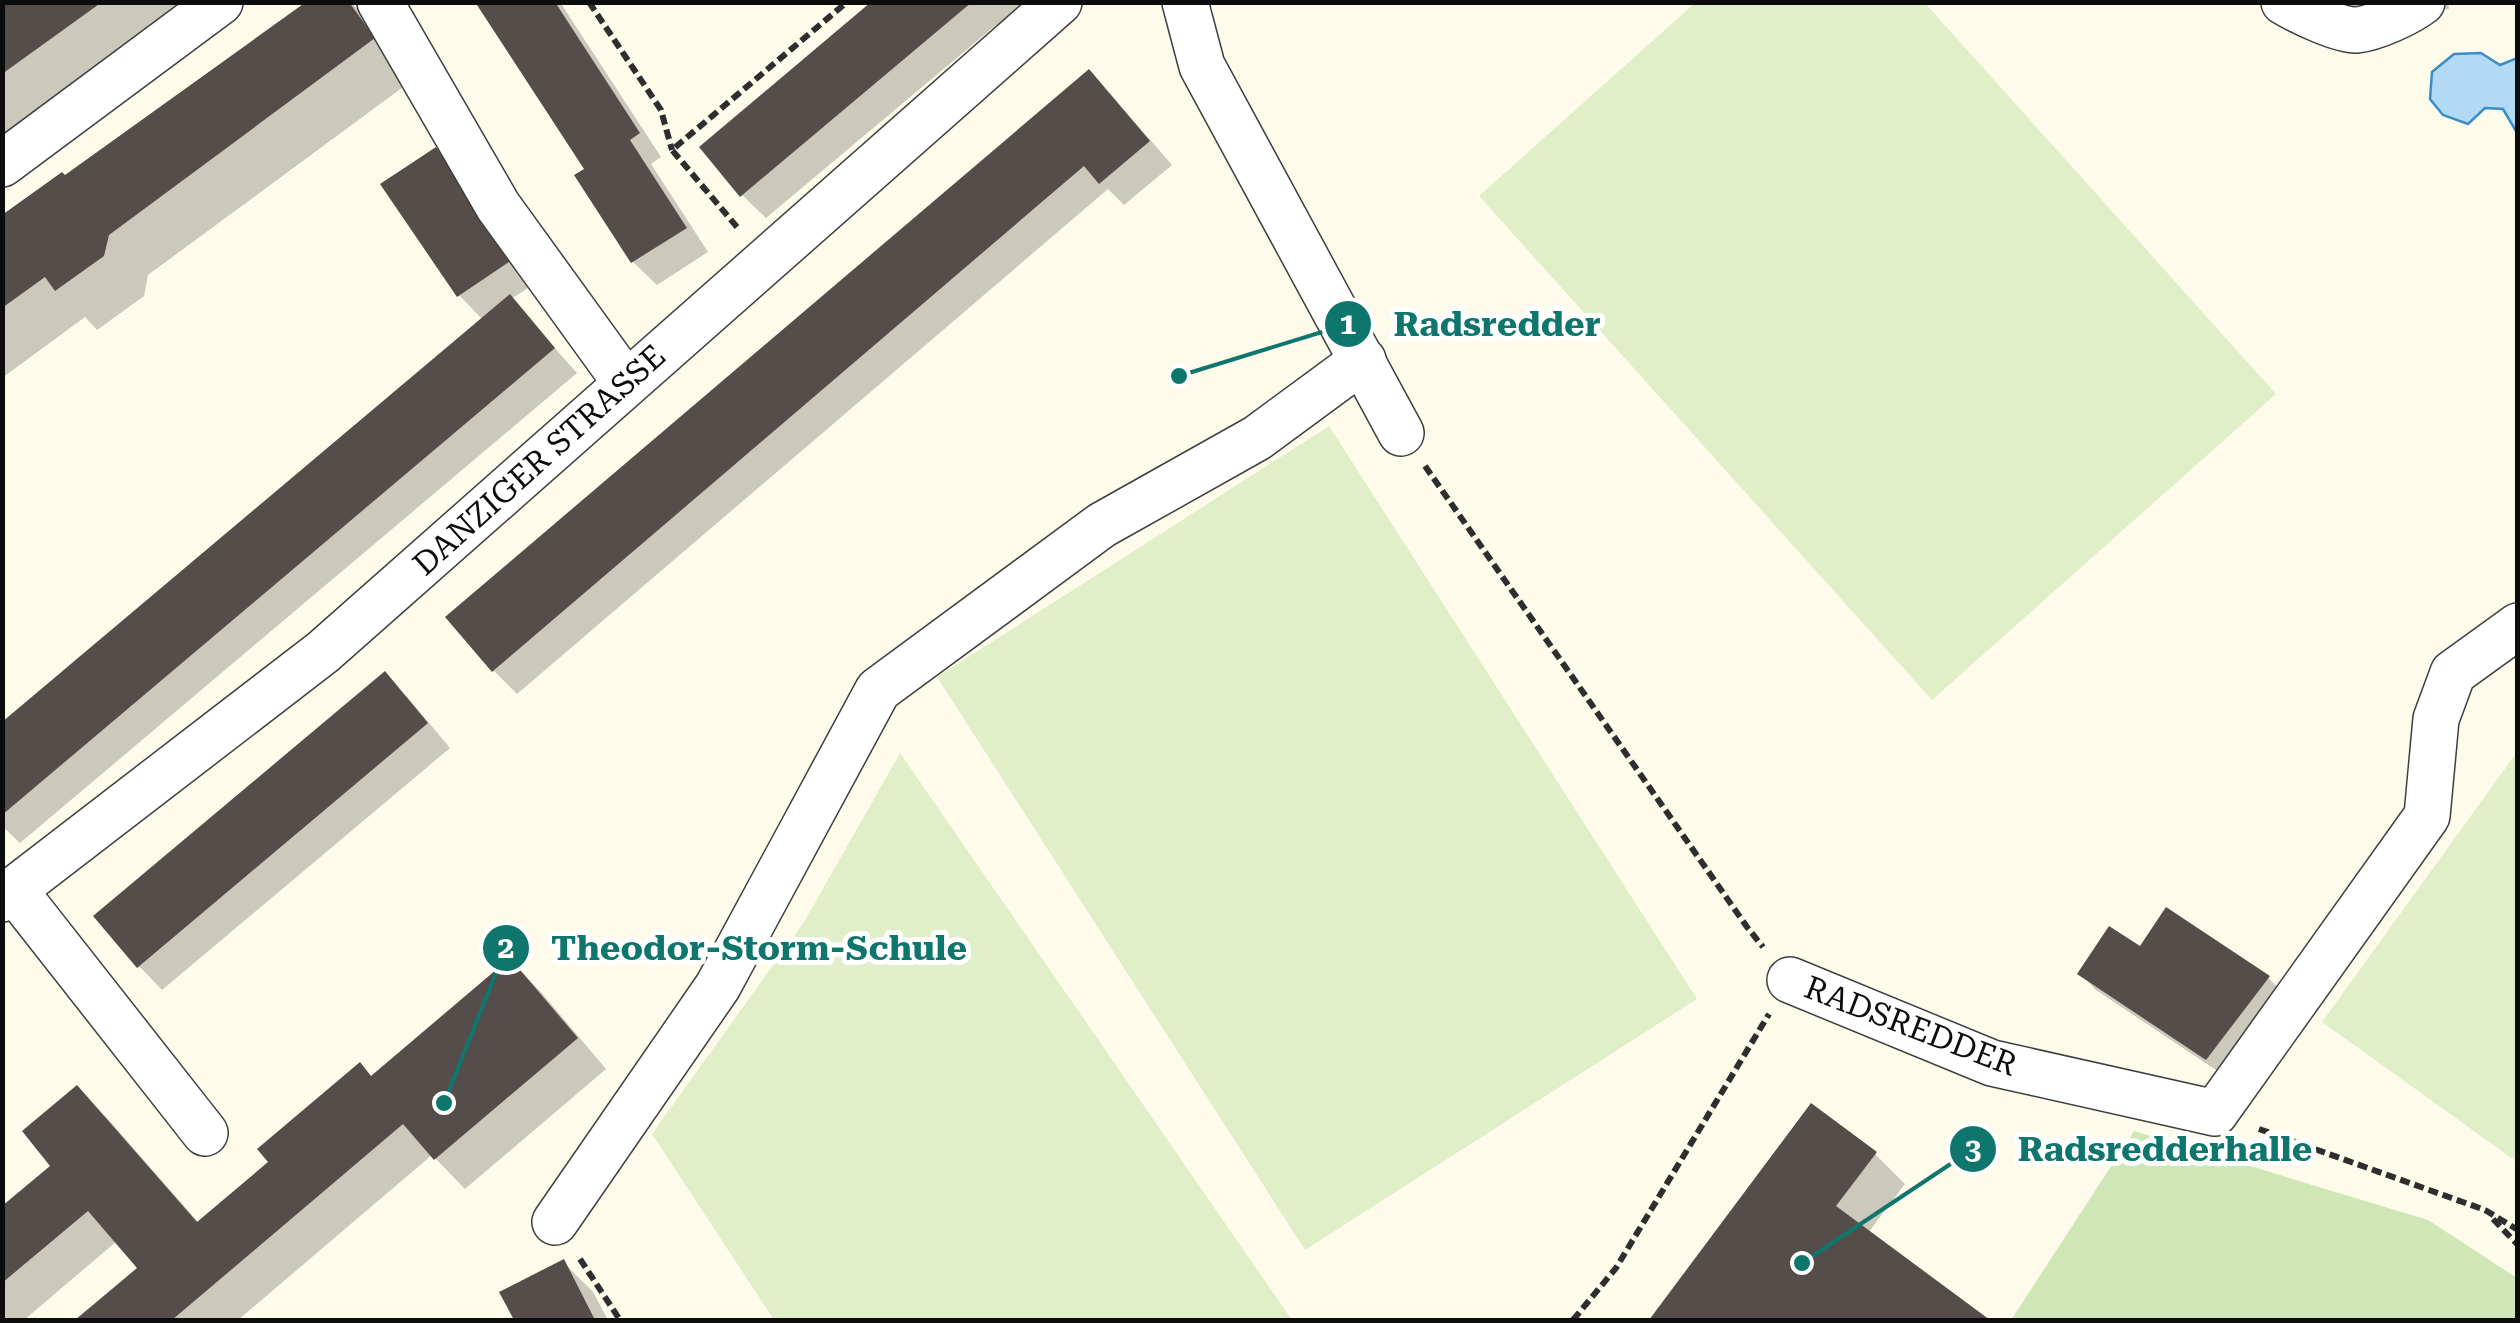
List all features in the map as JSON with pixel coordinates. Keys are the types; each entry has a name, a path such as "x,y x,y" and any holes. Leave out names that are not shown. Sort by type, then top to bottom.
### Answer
{"street":[{"path":"2,164 220,2"},
{"path":"380,2 498,206 626,383"},
{"name":"DANZIGER STRASSE","path":"8,894 323,652 1060,2"},
{"path":"1185,2 1202,66 1401,432"},
{"path":"2284,2 2304,14 2354,30 2409,13 2422,2"},
{"path":"555,1222 718,986 878,690 1102,525 1257,438 1362,360"},
{"path":"2215,1113 2426,816 2436,719 2454,673 2518,626"},
{"path":"8,894 205,1133"},
{"name":"RADSREDDER","path":"1790,980 1992,1062 2215,1113"}],"path":[{"path":"590,2 661,110 672,150 765,260"},
{"path":"672,150 846,2"},
{"name":"RADSREDDER","path":"1401,432 1746,927 1790,980"},
{"path":"1572,1320 1616,1268 1790,980"},
{"path":"2215,1113 2486,1210 2518,1230"},
{"path":"2486,1210 2518,1245"},
{"path":"555,1222 620,1320"}],"green space":[{"path":"1695,3 1925,3 2276,394 1932,700 1479,196"},
{"path":"1329,426 1697,999 1305,1250 937,677"},
{"path":"2517,752 2517,1162 2322,1022"},
{"path":"900,753 1292,1320 774,1320 652,1134 804,922"},
{"path":"2134,1131 2428,1220 2517,1278 2517,1320 2011,1320"}],"water":[{"path":"2481,53 2500,65 2517,58 2517,133 2503,109 2485,108 2468,124 2443,115 2430,99 2432,72 2454,54"}],"building":[{"path":"2,2 102,2 2,74"},
{"path":"306,2 349,2 375,38 109,235 104,256 55,291 45,277 2,308 2,215 62,172 65,175"},
{"path":"475,2 555,2 640,133 630,140 687,228 631,263 574,175 584,169"},
{"path":"871,2 972,2 740,197 699,147"},
{"path":"1089,69 1150,141 1099,184 1084,166 492,672 445,617"},
{"path":"436,147 512,260 457,297 380,184"},
{"path":"510,294 555,348 2,815 2,722"},
{"path":"385,671 428,723 137,968 93,916"},
{"path":"2166,907 2270,976 2206,1060 2077,974 2109,926 2140,946"},
{"path":"510,958 578,1038 434,1160 403,1124 172,1320 75,1320 137,1268 88,1211 2,1283 2,1206 50,1166 22,1131 77,1085 197,1222 268,1162 257,1149 360,1062 371,1076"},
{"path":"1811,1103 1877,1152 1836,1206 1990,1320 1649,1320"},
{"path":"564,1259 595,1320 514,1320 499,1292"}],"place":[{"name":"Radsredder","path":"1179,376"},
{"name":"Theodor-Storm-Schule","path":"444,1103"},
{"name":"Radsredderhalle","path":"1802,1263"}]}
